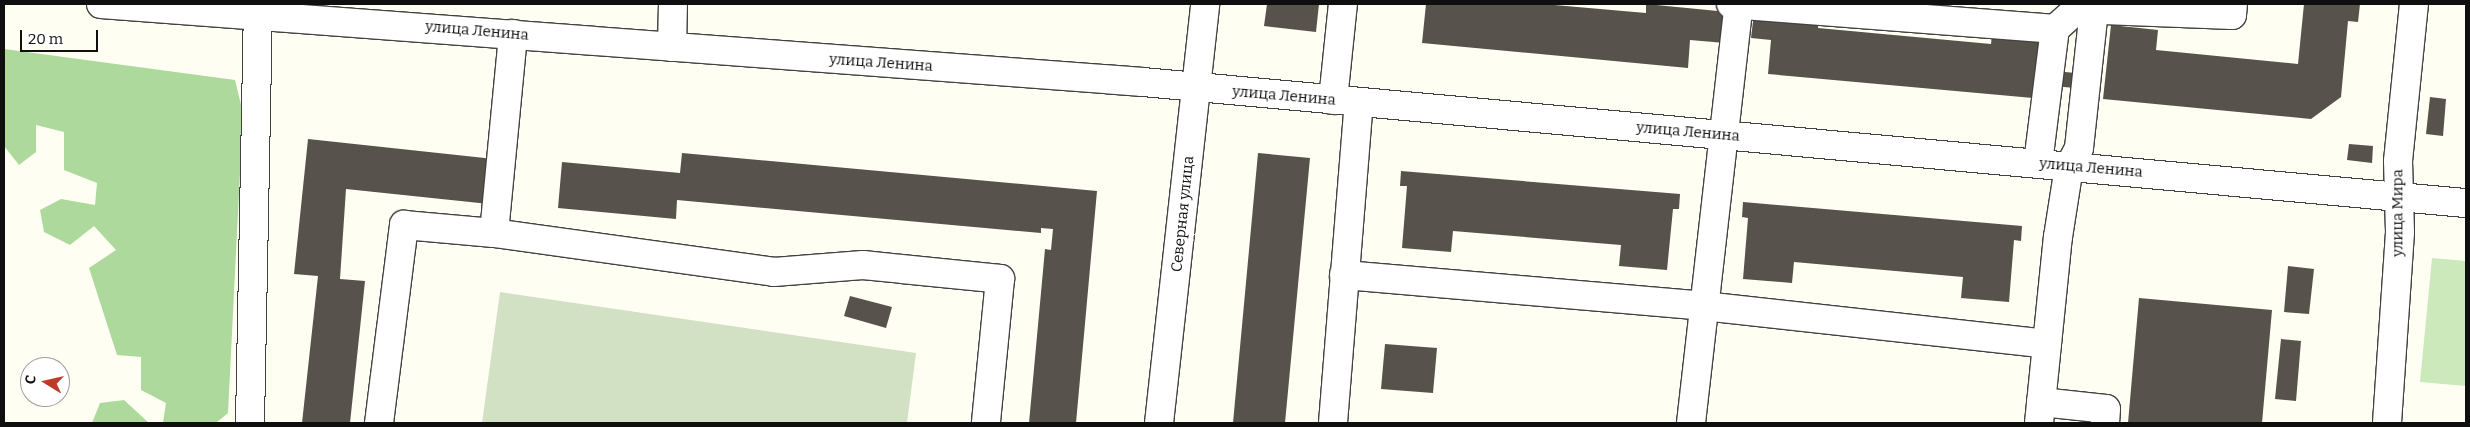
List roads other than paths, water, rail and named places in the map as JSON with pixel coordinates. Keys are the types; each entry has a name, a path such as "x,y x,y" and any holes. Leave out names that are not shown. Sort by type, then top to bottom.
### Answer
{"street":[{"name":"улица Ленина","path":"101,4 258,14 289,10 404,14 513,34 1196,88 2466,203"},
{"path":"672,47 674,4"},
{"name":"Северная улица","path":"1159,423 1205,4"},
{"path":"1334,423 1344,275 1346,102 1343,4"},
{"path":"1691,423 1725,135 1735,4 2055,29"},
{"path":"2038,164 2055,29 2077,9 2232,15 2233,4"},
{"name":"улица Мира","path":"2387,423 2400,232 2397,196 2414,4"},
{"path":"2094,10 2079,148 2069,167 2040,412 2106,409 2105,423"},
{"path":"250,423 258,14"},
{"path":"494,233 513,34"},
{"path":"379,423 404,225 494,233 774,272 863,265 1000,279 986,423"},
{"path":"1344,275 1704,306 2047,344"}]}
